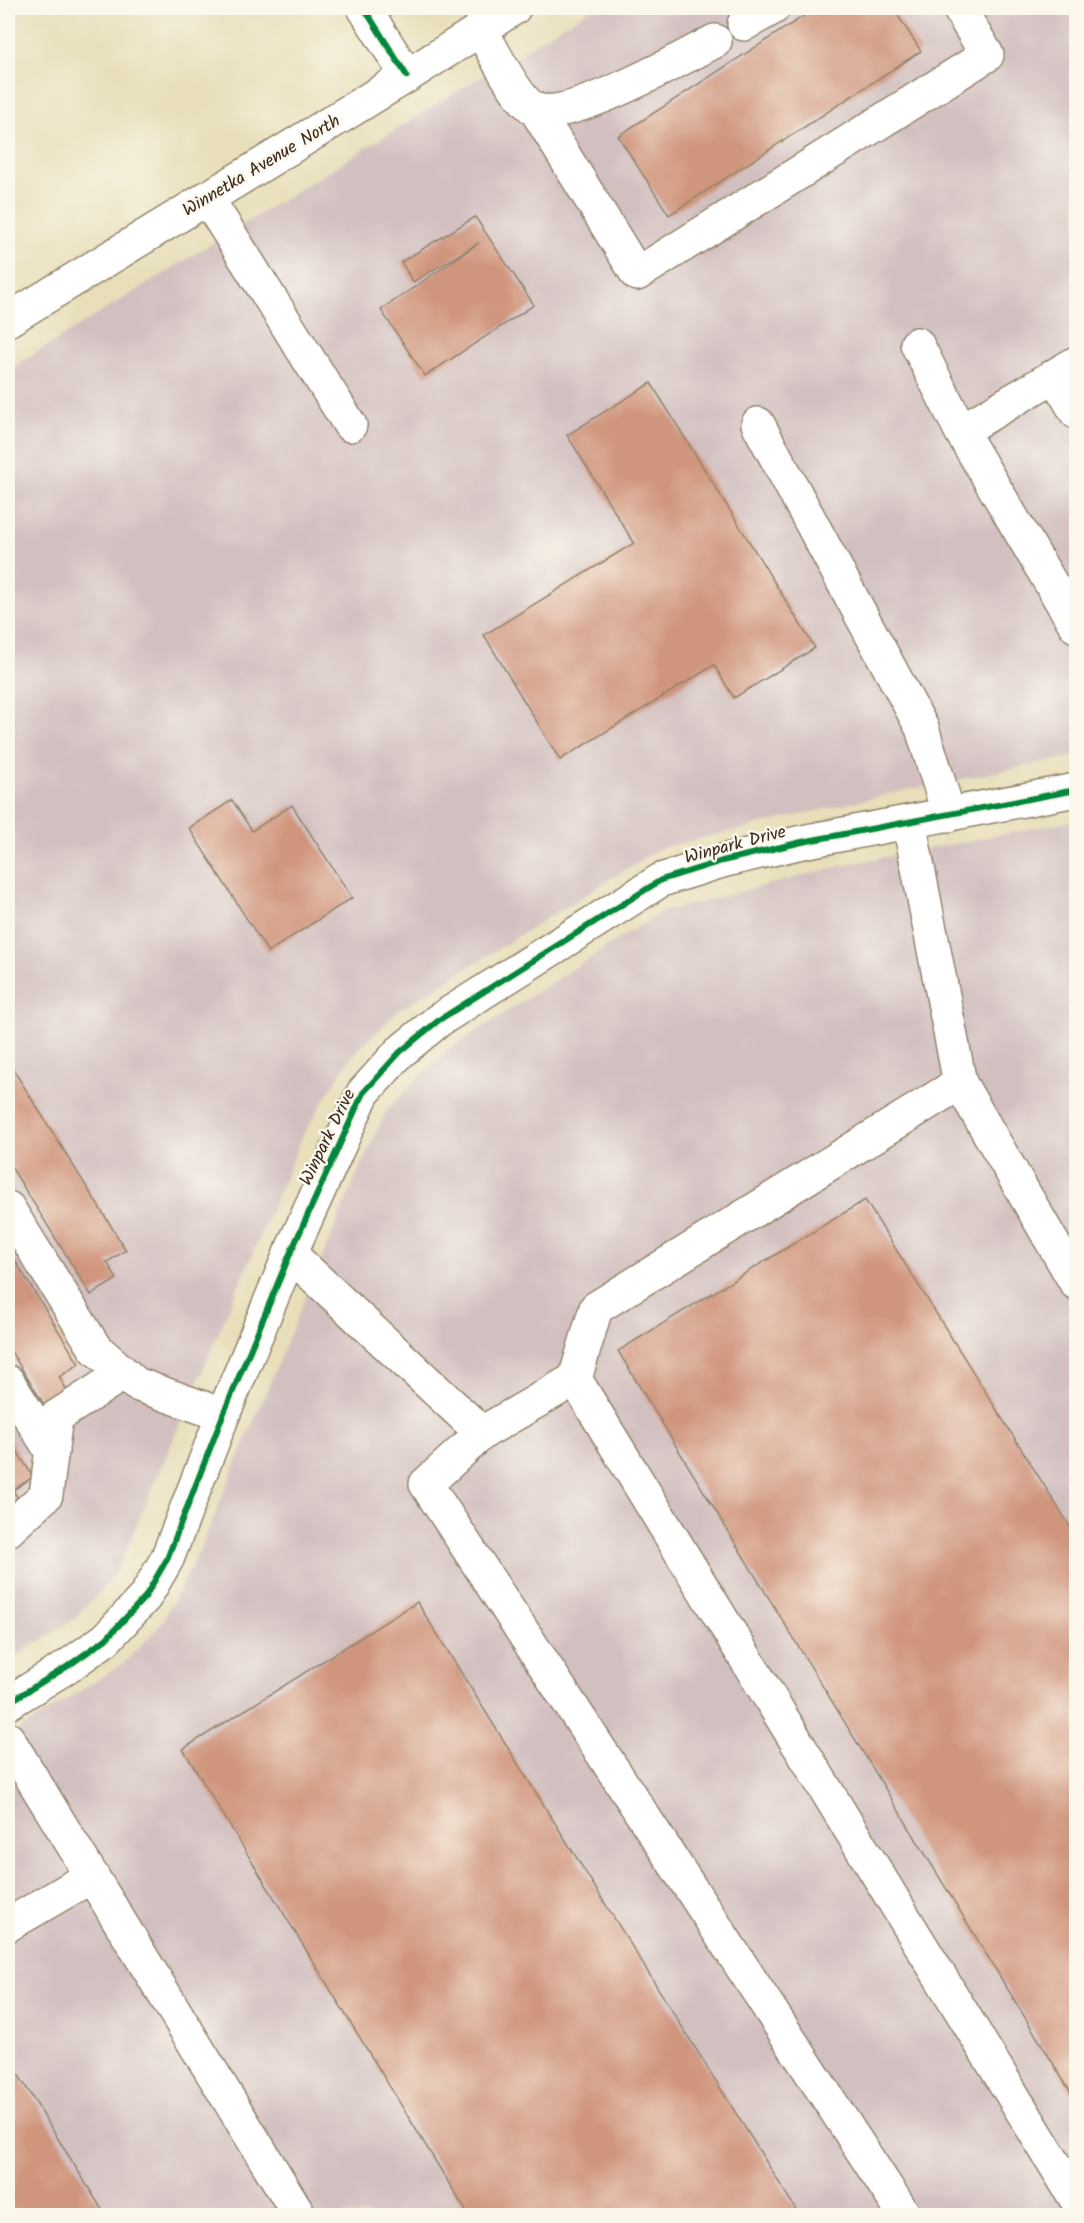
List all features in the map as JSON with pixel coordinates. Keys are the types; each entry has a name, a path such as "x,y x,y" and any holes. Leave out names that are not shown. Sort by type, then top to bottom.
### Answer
{"street":[{"path":"364,8 407,76"},
{"name":"Winnetka Avenue North","path":"8,321 514,8"},
{"path":"744,24 773,8"},
{"path":"480,28 520,96 536,110 636,274 987,55 959,8"},
{"path":"536,110 554,112 617,91 715,41"},
{"path":"207,198 350,425"},
{"path":"917,344 961,431 1077,626"},
{"path":"961,431 1066,369 1077,412"},
{"path":"758,424 922,728 949,815"},
{"name":"Winpark Drive","path":"8,1703 68,1666 106,1639 145,1597 167,1559 223,1415 290,1254 363,1093 400,1052 439,1020 661,880 722,861 802,842 1077,790"},
{"path":"909,822 960,1083 1077,1283"},
{"path":"905,2216 426,1484 482,1433 575,1379 596,1308 960,1083"},
{"path":"8,1208 95,1348 136,1384 223,1415"},
{"path":"290,1254 482,1433"},
{"path":"8,1530 46,1495 56,1417 124,1373"},
{"path":"575,1379 1077,2199"},
{"path":"8,1382 52,1452"},
{"path":"8,1739 300,2216"},
{"path":"8,1925 92,1876"}],"shaded area":[{"path":"592,8 1076,8 1076,756 893,793 660,848 398,1011 350,1058 304,1133 116,1573 70,1622 8,1661 8,370"},
{"path":"1076,820 1076,2215 8,2216 8,1737 124,1663 161,1624 199,1552 349,1193 386,1111 446,1051 659,913 844,865"}],"building":[{"path":"816,8 893,8 921,51 669,215 618,136"},
{"path":"475,217 534,305 425,376 381,310 479,243 413,282 401,262"},
{"path":"651,383 815,648 734,698 714,665 560,760 484,635 634,543 567,435"},
{"path":"232,800 252,831 292,805 352,898 268,952 189,828"},
{"path":"8,1061 126,1250 107,1262 117,1279 91,1295 8,1162"},
{"path":"865,1200 1076,1536 1076,2101 618,1351"},
{"path":"8,1249 79,1364 59,1377 68,1392 45,1406 8,1347"},
{"path":"8,1436 33,1477 13,1490 22,1506 8,1515"},
{"path":"417,1602 800,2216 469,2216 183,1749"},
{"path":"8,2058 106,2216 8,2216"}],"cycle path":[{"path":"364,8 407,76"},
{"path":"8,1703 68,1666 106,1639 145,1597 167,1559 223,1415 290,1254 363,1093 400,1052 439,1020 661,880 722,861 802,842 1076,790"}]}
